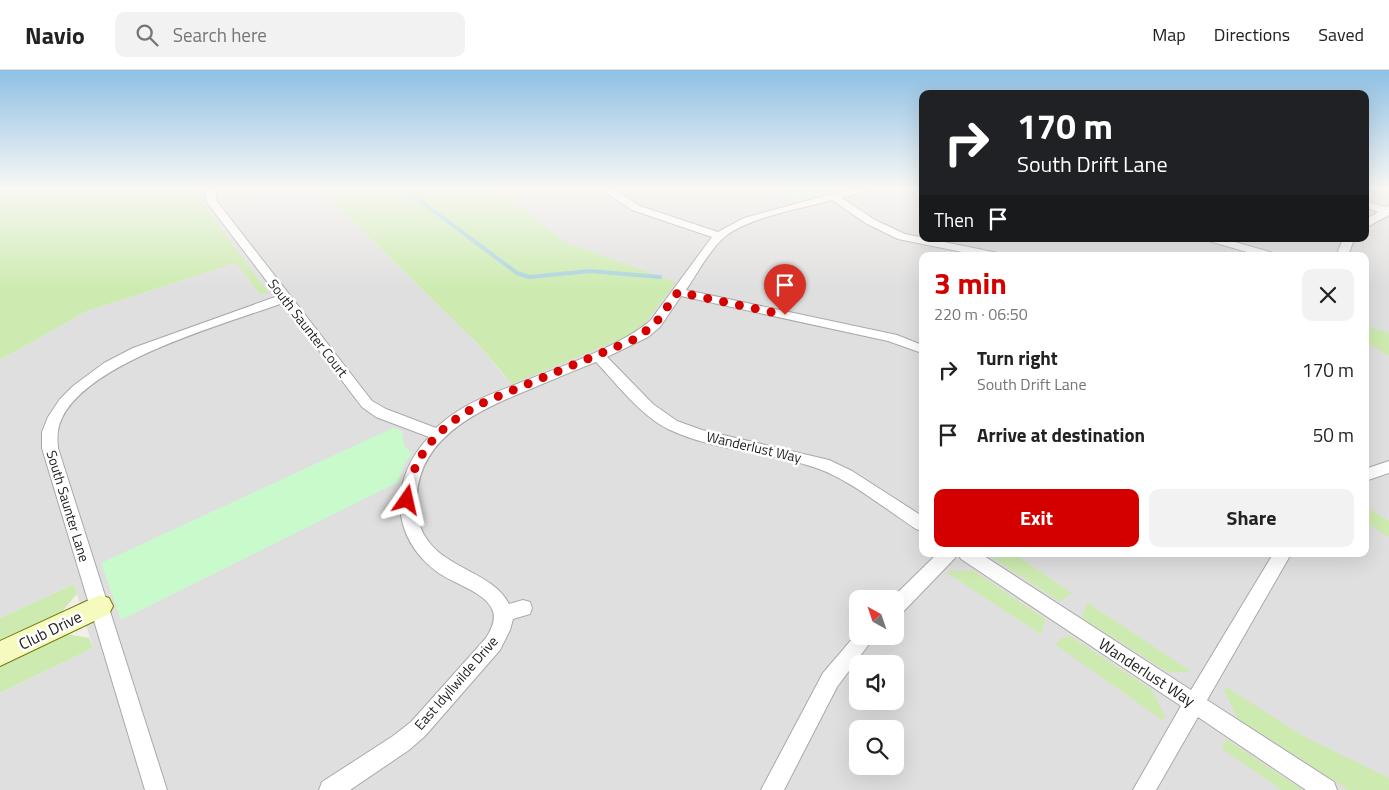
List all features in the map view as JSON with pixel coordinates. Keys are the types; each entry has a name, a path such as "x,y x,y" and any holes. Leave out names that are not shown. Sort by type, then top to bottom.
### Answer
{"street":[{"name":"South Saunter Court","path":"227,222 367,404 381,413 437,434"},
{"path":"676,222 719,236"},
{"path":"523,608 503,613 496,599 448,570 433,558 418,541 411,527 407,510 408,487 421,455 437,434 466,412 487,401 598,356 643,334 661,317 719,236 745,222"},
{"path":"870,222 897,235 919,242"},
{"path":"921,242 975,252"},
{"path":"1224,242 1259,252"},
{"path":"678,292 886,337 919,348"},
{"name":"South Saunter Lane","path":"156,790 50,448 49,430 67,400 84,384 127,356 285,298"},
{"name":"Wanderlust Way","path":"598,356 648,407 672,425 699,434 823,464 846,475 919,522"},
{"path":"1369,474 1389,467"},
{"path":"904,598 945,557"},
{"name":"Wanderlust Way","path":"973,557 1326,790"},
{"path":"1144,790 1280,557"},
{"name":"Club Drive","path":"0,654 100,606"},
{"name":"East Idyllwilde Drive","path":"330,790 401,743 432,715 493,644 501,629 503,613"},
{"path":"772,790 830,680 859,645"}],"shaded area":[{"path":"207,222 353,222 477,343 507,379 669,280 567,243 539,222 919,222 919,242 1369,242 1369,222 1389,222 1389,790 0,790 0,693 93,648 74,584 0,618 0,360 87,311 236,263"}],"green space":[{"path":"0,222 216,222 268,293 261,294 236,263 87,311 0,360"},
{"path":"353,222 539,222 567,243 676,282 645,323 628,336 512,384 477,343"},
{"path":"1369,327 1389,333 1389,356 1369,344"},
{"path":"393,428 402,431 404,446 412,453 405,463 398,482 121,620 101,563"},
{"path":"1369,508 1389,521 1389,537 1369,524"},
{"path":"992,557 1018,557 1072,593 1060,602"},
{"path":"950,571 974,571 1045,619 1040,634 947,573"},
{"path":"74,584 77,594 59,615 0,642 0,618"},
{"path":"1088,603 1192,672 1168,672 1083,619 1083,612"},
{"path":"66,634 89,638 93,648 0,693 0,667"},
{"path":"1070,636 1152,690 1165,717 1162,720 1056,645 1060,639"},
{"path":"1226,687 1305,737 1389,778 1389,790 1349,790 1237,718 1224,690"},
{"path":"1226,739 1303,790 1282,790 1222,749"}],"waterway":[{"path":"448,222 517,273 529,277 590,271 660,277"}],"route":[{"path":"407,500 408,487 421,455 437,434 446,426 470,409 487,401 635,339 655,324 678,292 785,315"}]}
